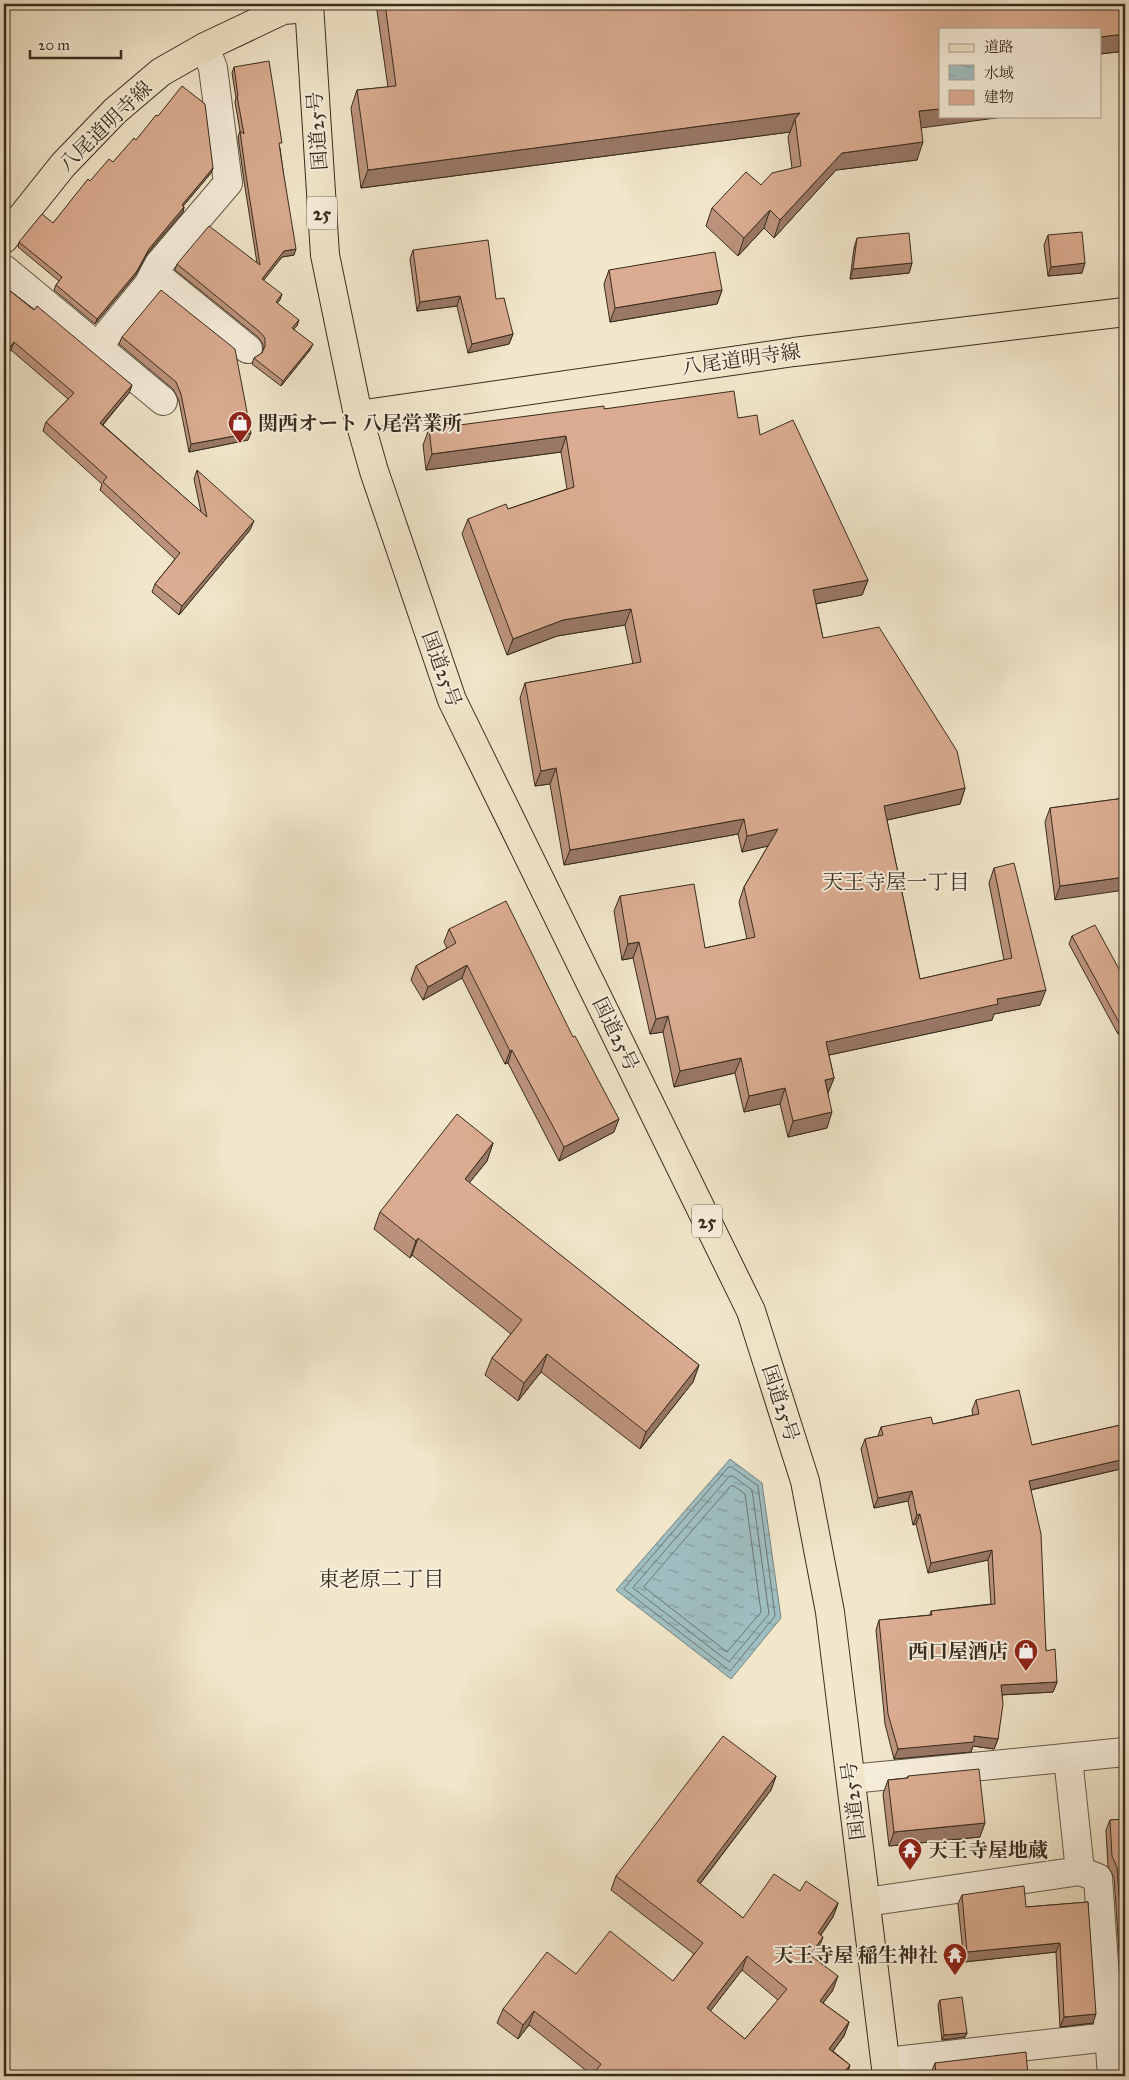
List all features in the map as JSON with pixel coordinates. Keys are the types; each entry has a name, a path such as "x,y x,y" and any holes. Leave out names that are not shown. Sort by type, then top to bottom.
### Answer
{"main road":[{"name":"八尾道明寺線","path":"4,239 63,164 116,111 160,72 205,46 283,10 309,6"},
{"name":"国道25号","path":"309,6 325,255 358,414 374,471 452,700 751,1311 805,1481 830,1612 886,2069"},
{"name":"八尾道明寺線","path":"358,414 812,349 1125,312"}],"street":[{"path":"97,347 148,285 159,264 228,183 213,68 205,46"},
{"path":"4,269 163,401"},
{"path":"154,273 248,349"},
{"path":"851,1779 1125,1752"},
{"path":"1068,1758 1080,1871"},
{"path":"866,1902 1080,1871 1098,1878 1112,2076"},
{"path":"886,2069 1110,2037"}],"water":[{"path":"730,1459 762,1483 781,1618 731,1679 616,1590"}],"building":[{"path":"385,4 1125,4 1125,34 1102,37 1102,28 939,28 939,109 919,111 923,142 842,153 780,220 770,210 744,238 712,208 746,172 761,185 772,173 801,166 795,119 800,113 368,170 357,90 396,86"},
{"path":"269,61 282,143 279,143 296,249 284,251 262,279 282,294 276,302 299,320 292,328 313,344 283,381 254,358 262,353 265,346 265,338 260,332 177,264 209,226 260,265 240,131 244,134 234,67"},
{"path":"182,86 205,104 213,168 149,249 137,271 97,319 56,285 62,277 19,242 42,214 53,223 88,179 90,181 109,159 113,162 134,138 136,140"},
{"path":"1082,232 1085,263 1051,267 1048,235"},
{"path":"909,233 912,263 853,269 857,238"},
{"path":"488,240 496,299 504,298 513,334 472,344 460,296 420,302 413,250"},
{"path":"715,252 722,290 615,308 609,270"},
{"path":"4,286 34,310 37,306 132,385 100,423 207,517 197,470 254,521 182,606 155,584 180,553 103,482 107,477 46,422 74,393 14,342 4,355"},
{"path":"161,290 235,349 251,433 191,444 181,394 176,382 122,337"},
{"path":"734,391 738,418 757,415 760,435 793,420 868,580 813,590 823,638 879,627 957,751 965,788 884,806 920,979 1012,958 994,868 1014,863 1046,990 997,999 998,1004 826,1042 834,1078 825,1080 832,1112 793,1121 785,1088 749,1096 741,1058 680,1071 668,1016 656,1019 639,942 628,944 620,896 694,884 705,948 755,937 744,887 778,829 747,836 744,819 570,850 556,768 541,771 525,683 641,662 631,609 563,620 513,639 468,519 506,504 508,509 574,487 566,436 432,454 429,429 604,406 604,409"},
{"path":"1125,798 1125,877 1060,886 1050,808"},
{"path":"506,901 573,1037 575,1036 619,1119 564,1147 512,1050 510,1051 467,965 428,987 416,966 456,943 449,929"},
{"path":"1095,925 1125,980 1125,1024 1121,1026 1072,936"},
{"path":"457,1114 493,1143 465,1179 699,1365 646,1432 547,1354 524,1383 492,1358 522,1320 418,1238 416,1241 380,1212"},
{"path":"1019,1390 1032,1445 1125,1424 1125,1459 1029,1481 1041,1534 1046,1651 1055,1649 1057,1682 1001,1685 1003,1704 998,1739 974,1736 974,1742 898,1749 888,1714 879,1620 932,1615 931,1611 995,1604 992,1550 931,1563 920,1514 917,1515 912,1491 878,1498 865,1439 883,1435 881,1427 931,1417 933,1424 979,1414 976,1400"},
{"path":"723,1736 776,1776 697,1881 743,1918 774,1874 800,1891 806,1881 838,1903 818,1933 823,1937 810,1955 838,1976 820,2001 849,2022 829,2049 850,2065 841,2076 592,2076 601,2064 534,2011 523,2025 503,2009 547,1952 576,1974 610,1931 673,1981 703,1943 616,1876","holes":["747,1956 787,1989 745,2039 707,2008"]},
{"path":"979,1769 985,1823 894,1832 888,1780 908,1778 908,1776"},
{"path":"1125,1819 1125,1980 1117,1867 1112,1856 1110,1820"},
{"path":"1024,1886 1026,1907 1088,1902 1096,2014 1064,2017 1060,1943 967,1952 962,1895"},
{"path":"962,1997 967,2033 944,2035 940,2000"},
{"path":"1026,2052 1028,2076 936,2076 935,2063"},
{"path":"1101,2071 1106,2076 1028,2076"}],"place":[{"name":"関西オート 八尾営業所","path":"240,444"},
{"name":"西口屋酒店","path":"1026,1672"},
{"name":"天王寺屋地蔵","path":"910,1871"},
{"name":"天王寺屋 稲生神社","path":"955,1976"}],"district":[{"name":"天王寺屋一丁目","path":"896,882"},
{"name":"東老原二丁目","path":"381,1579"}]}
